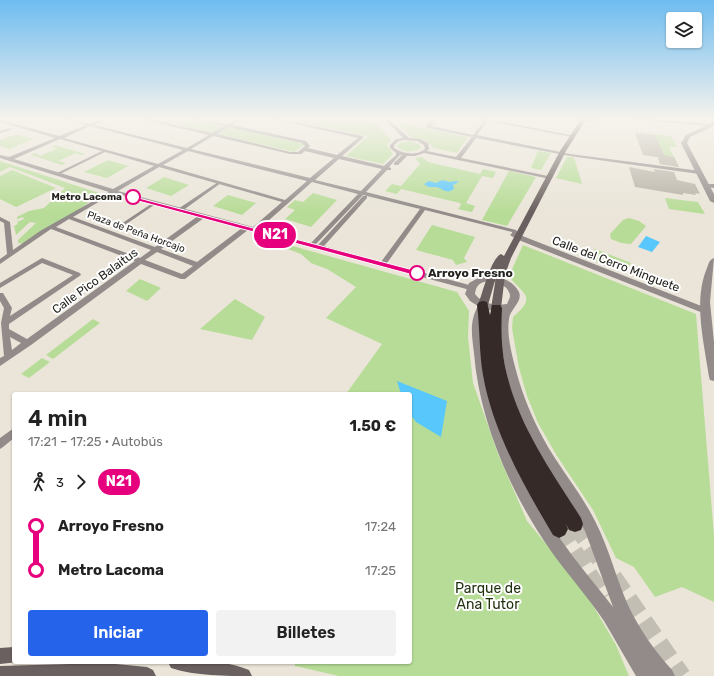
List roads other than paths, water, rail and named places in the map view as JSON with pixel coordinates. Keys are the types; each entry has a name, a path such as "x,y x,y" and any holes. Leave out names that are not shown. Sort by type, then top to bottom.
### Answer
{"highway":[{"path":"490,307 497,355 504,388 520,431 575,524"},
{"path":"490,307 487,354 499,406 518,456 533,487 559,529"}],"main road":[{"path":"490,307 491,279 562,150"},
{"path":"490,307 515,234"},
{"path":"0,656 12,655"},
{"path":"186,667 243,676"},
{"path":"0,675 105,672 146,676"}],"street":[{"path":"9,159 32,150"},
{"path":"100,150 287,202"},
{"path":"0,262 51,227 185,150"},
{"name":"Calle del Cerro Minguete","path":"188,150 365,194 515,234 706,311"},
{"path":"275,150 297,154 303,150"},
{"path":"306,150 388,169"},
{"path":"254,230 347,150"},
{"path":"395,150 406,154 414,154 426,150 548,176"},
{"path":"459,157 465,150"},
{"path":"543,150 698,171"},
{"path":"687,150 714,201"},
{"path":"57,174 105,151"},
{"path":"320,247 388,169 398,155 398,152"},
{"path":"388,169 406,154"},
{"path":"0,156 112,192 470,288"},
{"path":"180,210 219,183"},
{"path":"707,186 714,186"},
{"path":"312,245 365,194"},
{"name":"Calle del Cerro Minguete","path":"365,194 515,234"},
{"path":"120,226 154,203"},
{"path":"383,264 422,210"},
{"name":"Calle Pico Balaitus","path":"0,363 202,216"},
{"name":"Plaza de Peña Horcajo","path":"68,217 198,265"},
{"path":"0,219 7,222 10,255"},
{"path":"51,227 183,277 246,228"},
{"path":"0,286 42,260 78,275 5,327"},
{"path":"714,260 706,280 706,311 714,378"},
{"path":"490,307 474,300 470,294 470,288 478,280 491,279 500,281 511,287 515,293 514,302 504,318 508,356 516,390 526,417 544,452 585,516 596,538 606,561 618,601 627,621 651,657 666,676"},
{"path":"0,295 3,304 8,308 5,327 8,357"},
{"path":"511,306 490,307 479,312 477,322 478,354 481,376 488,404 507,458 533,509 556,544 609,615 646,676"},
{"path":"5,327 28,343"},
{"path":"0,444 12,434"}],"water":[{"path":"442,180 459,182 453,185 454,189 451,191 445,191 436,187 428,187 424,184 429,181 436,183"},
{"path":"646,236 660,242 652,252 638,247"},
{"path":"397,381 447,401 441,437 416,422 412,417 412,392 400,392"}],"tunnel":[{"path":"575,524 600,559"},
{"path":"559,529 604,598"},
{"path":"613,577 682,676"}],"place":[{"name":"Metro Lacoma","path":"133,197"},
{"name":"Arroyo Fresno","path":"417,273"}],"park label":[{"name":"Parque de Ana Tutor","path":"488,596"}]}
